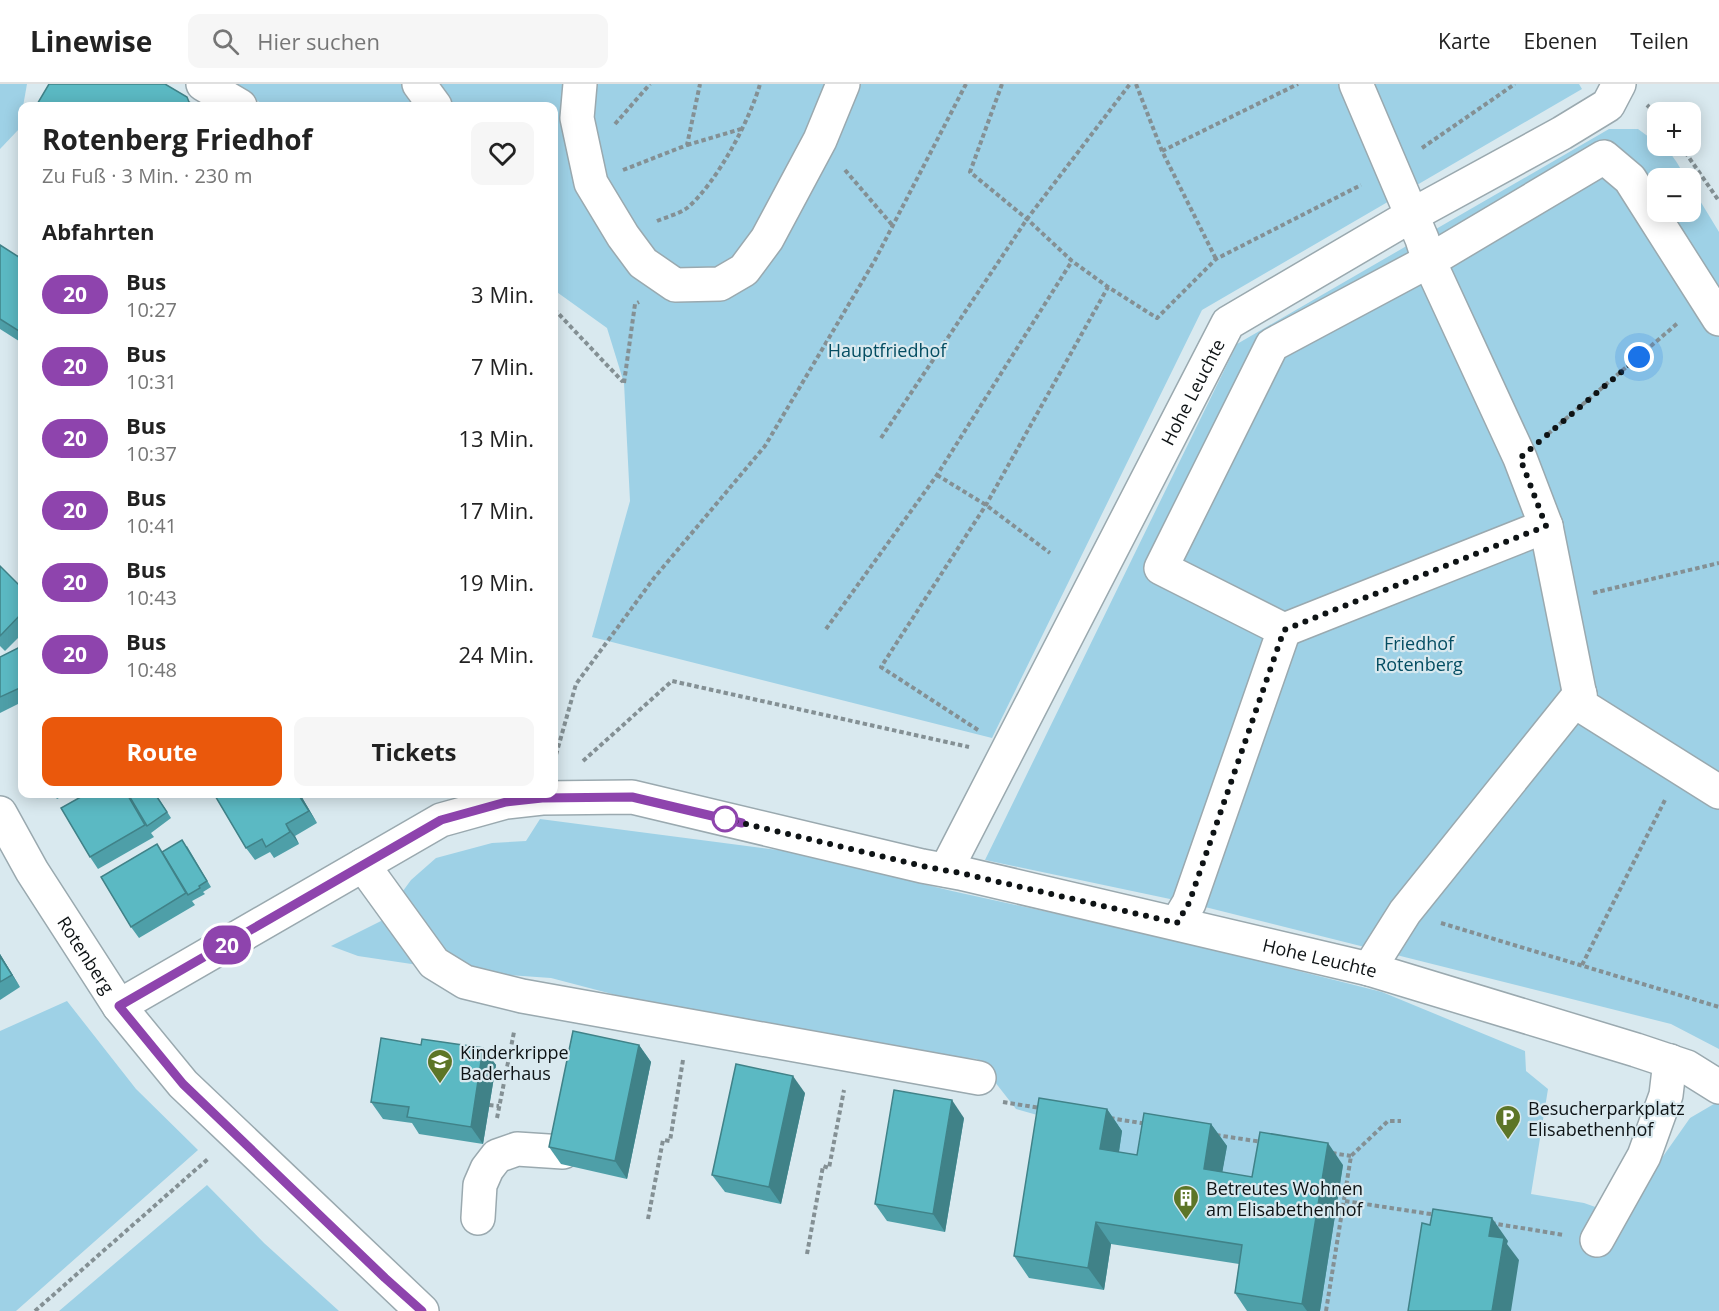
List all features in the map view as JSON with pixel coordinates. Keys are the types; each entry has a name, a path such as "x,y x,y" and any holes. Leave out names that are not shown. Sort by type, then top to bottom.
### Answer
{"street":[{"path":"203,84 233,102"},
{"path":"419,84 432,102"},
{"path":"580,84 577,118 591,183 623,236 643,263 675,285 720,284 744,270 767,239 820,140 843,84"},
{"path":"1356,84 1412,215 1429,261 1520,458 1546,526 1582,706 1719,792"},
{"name":"Hohe Leuchte","path":"946,870 1228,323 1412,215 1562,133 1608,105 1619,84"},
{"path":"1546,526 1284,630 1161,568 1272,345 1429,261 1604,157 1630,179 1713,309"},
{"path":"1177,923 1189,903 1284,630"},
{"path":"1369,969 1405,912 1580,694"},
{"name":"Hohe Leuchte","path":"558,798 632,797 911,864 946,870 1369,969 1678,1064 1719,1087"},
{"name":"Hohe Leuchte","path":"119,1006 441,820 506,802 542,798"},
{"name":"Rotenberg","path":"0,813 32,871 119,1006 183,1084 422,1311"},
{"path":"363,865 434,963 465,982 522,996 979,1078"},
{"path":"1597,1240 1644,1156 1678,1064"},
{"path":"478,1218 480,1185 487,1169 497,1156 517,1149 563,1152"}],"path":[{"path":"582,149 611,129 650,84"},
{"path":"687,145 700,84"},
{"path":"623,236 686,208 718,173 742,129 760,84"},
{"path":"558,751 576,684 654,578 765,446 875,260 966,84"},
{"path":"1002,84 970,172 1027,219 1072,261 1157,318 1216,259 1392,169 1515,84"},
{"path":"880,438 1027,219 1131,84"},
{"path":"1136,84 1162,151 1216,259"},
{"path":"1162,151 1298,84"},
{"path":"591,183 687,145 742,129"},
{"path":"820,140 893,226"},
{"path":"1688,156 1719,201"},
{"path":"825,629 937,475 1072,261"},
{"path":"558,313 624,383 635,304 675,285"},
{"path":"983,733 880,668 986,505 1108,287"},
{"path":"1520,458 1713,309"},
{"path":"937,475 986,505 1050,553"},
{"path":"1561,600 1719,563"},
{"path":"579,765 672,681 976,749"},
{"path":"1582,965 1681,768"},
{"path":"1405,912 1719,1007"},
{"path":"495,1124 522,996"},
{"path":"648,1219 663,1140 670,1141 688,1026"},
{"path":"807,1254 822,1166 829,1168 850,1054"},
{"path":"1002,1101 1045,1108"},
{"path":"489,1105 499,1106"},
{"path":"1104,1118 1151,1125"},
{"path":"1326,1311 1351,1156 1388,1121 1401,1121"},
{"path":"35,1311 237,1134"},
{"path":"1210,1134 1269,1143"},
{"path":"1328,1152 1351,1156"},
{"path":"1345,1201 1438,1215"},
{"path":"1484,1222 1597,1240"}],"green space":[{"path":"0,84 27,84 24,102 18,102 18,130 0,149"},
{"name":"Hauptfriedhof","path":"230,84 1579,84 1582,89 1202,310 992,738 592,637 630,501 624,383 607,328 558,293 558,102 259,102"},
{"name":"Friedhof Rotenberg","path":"1609,129 1638,129 1647,136 1647,156 1672,156 1674,159 1679,168 1647,168 1647,222 1701,222 1701,202 1719,232 1719,1049 1671,1024 1189,903 985,860 1237,344"},
{"path":"540,819 786,851 952,891 1175,940 1382,992 1525,1051 1526,1071 1548,1089 1531,1194 1584,1203 1621,1216 1690,1118 1719,1101 1719,1311 1320,1311 1268,1199 1153,1177 1055,1120 1016,1109 977,1059 876,1051 700,1017 551,978 465,972 358,956 331,946 381,921 411,880 436,858 492,843 526,841"},
{"path":"67,1001 136,1089 198,1150 16,1311 0,1311 0,1031"},
{"path":"207,1185 264,1243 339,1311 59,1311"}],"building":[{"path":"49,84 165,84 187,97 189,102 38,102"},
{"path":"0,245 18,256 18,330 0,319"},
{"path":"0,566 18,584 18,617 0,636"},
{"path":"18,648 18,689 0,697 0,657"},
{"path":"79,798 129,798 145,825 90,857 61,808"},
{"path":"130,798 158,798 167,812 147,826"},
{"path":"216,798 301,798 309,811 286,824 290,832 266,847 262,839 246,848"},
{"path":"182,840 207,881 188,895 162,852"},
{"path":"157,844 186,893 131,927 101,877"},
{"path":"0,956 12,975 0,982"},
{"path":"573,1031 639,1045 615,1161 549,1147"},
{"name":"Kinderkrippe Baderhaus","path":"381,1038 421,1045 422,1039 483,1048 471,1127 407,1117 409,1107 371,1102"},
{"path":"736,1064 793,1076 769,1187 712,1175"},
{"path":"894,1090 952,1100 933,1214 875,1204"},
{"name":"Betreutes Wohnen am Elisabethenhof","path":"1039,1098 1107,1109 1100,1149 1137,1155 1144,1113 1211,1124 1204,1169 1252,1177 1260,1132 1328,1143 1302,1304 1235,1293 1242,1245 1096,1222 1088,1268 1014,1256"},
{"path":"1433,1209 1492,1218 1489,1236 1504,1238 1492,1311 1408,1311 1422,1223 1430,1225"}],"bus line":[{"name":"20","path":"558,798 632,797 742,823"},
{"name":"20","path":"422,1311 183,1084 119,1006 146,993 441,820 506,802 542,798"}],"place":[{"name":"Kinderkrippe Baderhaus","path":"440,1085"},
{"name":"Besucherparkplatz Elisabethenhof","path":"1508,1141"},
{"name":"Betreutes Wohnen am Elisabethenhof","path":"1186,1221"}],"route":[{"path":"725,819 1177,923 1189,903 1284,630 1546,526 1520,458 1639,357"}]}
